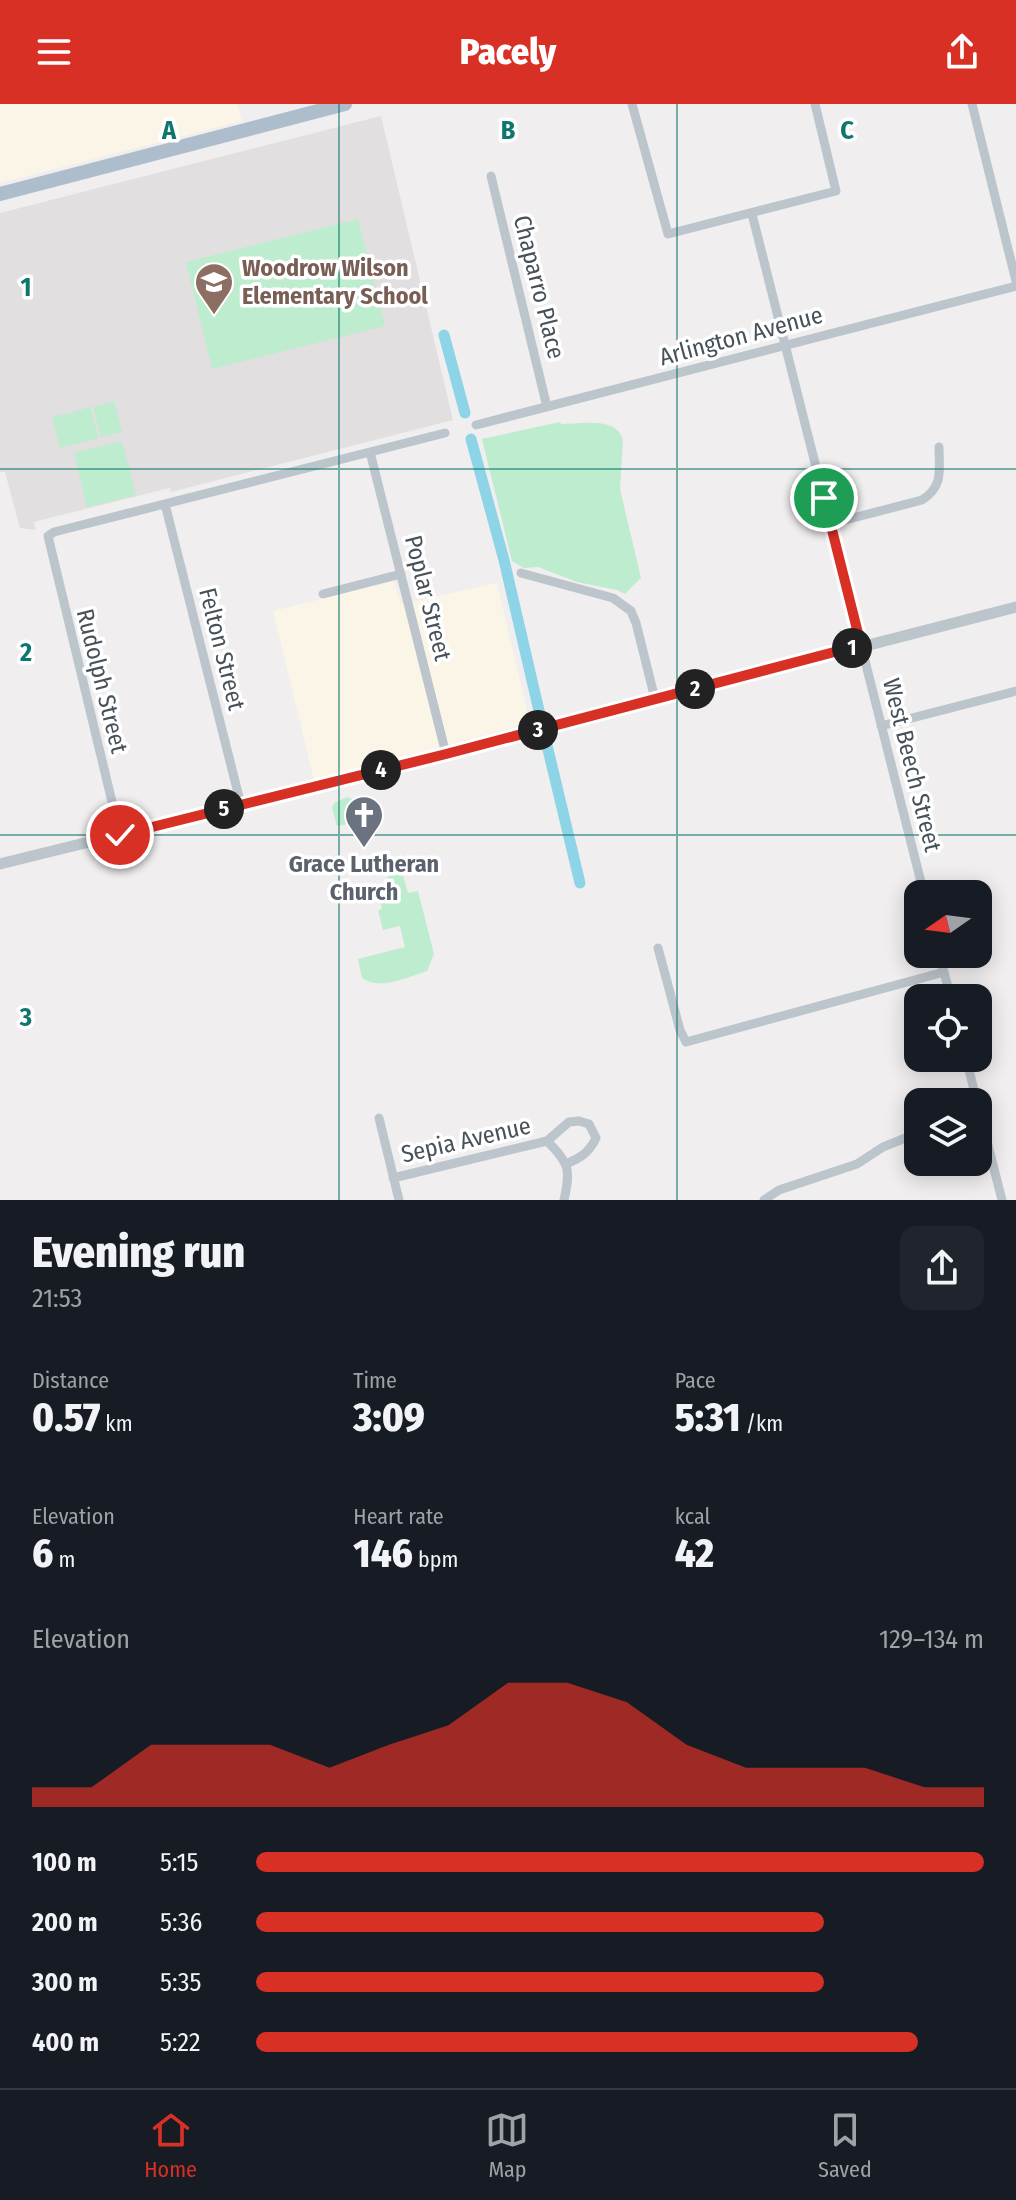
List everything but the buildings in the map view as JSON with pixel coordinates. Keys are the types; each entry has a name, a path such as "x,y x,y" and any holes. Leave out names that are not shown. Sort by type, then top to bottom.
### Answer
{"main road":[{"path":"0,194 345,104"}],"street":[{"path":"632,104 668,234 836,191 815,104"},
{"path":"972,104 1016,284"},
{"name":"Chaparro Place","path":"491,176 547,407"},
{"name":"West Beech Street","path":"752,214 920,880"},
{"name":"Arlington Avenue","path":"476,425 1016,284"},
{"path":"165,504 445,433"},
{"path":"830,524 922,500 935,492 940,477 939,447"},
{"name":"Poplar Street","path":"370,452 446,754"},
{"name":"Rudolph Street","path":"120,835 48,536 165,504"},
{"name":"Felton Street","path":"165,504 241,805"},
{"path":"521,573 613,598 631,611 655,699"},
{"path":"323,594 401,574"},
{"path":"0,864 446,754 1016,607"},
{"path":"881,726 1016,691"},
{"path":"658,948 686,1042 944,972"},
{"path":"943,968 947,984"},
{"path":"379,1118 399,1200"},
{"path":"564,1200 570,1175 563,1158 547,1141 569,1122 589,1124 596,1138 592,1147 583,1157 566,1164"},
{"path":"764,1200 779,1190 857,1164 883,1147 904,1139"},
{"name":"Sepia Avenue","path":"393,1178 547,1141"},
{"path":"992,1162 1002,1200"}],"shaded area":[{"path":"0,104 237,104 242,121 0,183"},
{"name":"Woodrow Wilson Elementary School","path":"381,116 453,420 171,492 170,488 34,522 36,530 20,528 5,472 0,472 0,213"},
{"path":"394,581 401,604 497,583 530,723 314,780 273,611"}],"green space":[{"path":"358,219 385,326 212,369 186,262"},
{"path":"114,401 122,432 101,437 93,407"},
{"path":"90,407 99,438 60,448 52,417 70,413 74,423 72,412"},
{"path":"560,422 606,424 614,427 623,440 620,489 641,578 625,594 577,582 538,567 524,568 512,561 482,439"},
{"path":"122,441 136,495 87,507 74,453"},
{"path":"347,797 355,800 358,820 337,826 332,808 334,803"},
{"path":"397,871 403,876 408,893 418,891 434,954 427,971 394,982 369,982 362,978 358,959 405,947 400,926 383,930 378,910 382,909 378,892 391,873"}],"waterway":[{"path":"444,335 465,413"},
{"path":"471,439 504,560 540,715"},
{"path":"545,737 580,883"}],"place":[{"name":"Woodrow Wilson Elementary School","path":"214,316"},
{"name":"Grace Lutheran Church","path":"364,849"}],"route":[{"path":"120,835 446,754 861,645 824,498"}]}
